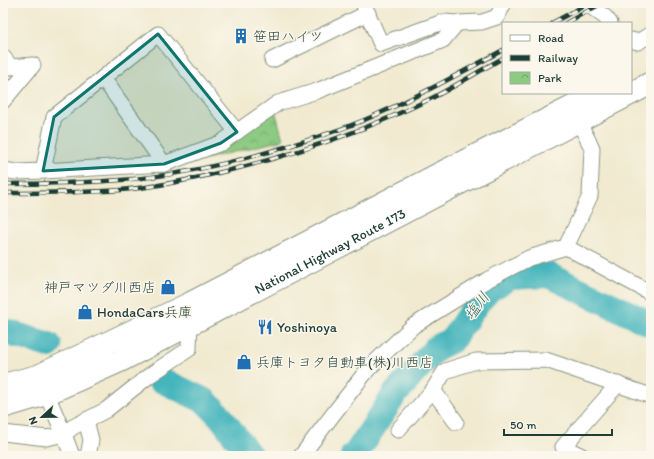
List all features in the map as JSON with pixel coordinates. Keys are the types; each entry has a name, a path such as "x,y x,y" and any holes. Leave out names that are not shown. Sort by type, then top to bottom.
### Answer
{"highway":[{"path":"632,77 651,67"},
{"name":"National Highway Route 173","path":"632,91 651,83"},
{"name":"National Highway Route 173","path":"575,115 599,94"},
{"name":"National Highway Route 173","path":"3,407 42,385 120,362 191,314 575,115 625,94"},
{"name":"National Highway Route 173","path":"3,385 42,385"}],"street":[{"path":"272,60 366,8 381,44 444,22 482,22 497,16 504,3"},
{"path":"586,3 605,17 609,22"},
{"path":"3,170 16,172 43,171 164,164 221,143 278,104 317,91 443,40 457,23"},
{"path":"43,171 54,117 158,34 237,132"},
{"path":"632,40 638,42 651,34"},
{"path":"3,57 11,67 33,65 3,101"},
{"path":"103,78 164,164"},
{"path":"566,247 590,196 592,148 575,115"},
{"path":"300,456 368,369 413,326 487,280 529,258 566,247 651,293"},
{"path":"3,433 47,438 64,434 73,427 106,410 150,374 189,349 191,314"},
{"path":"398,430 433,390 445,370 476,361 546,360 651,396"},
{"path":"582,456 563,447 618,384"},
{"path":"42,385 72,456"},
{"path":"433,390 456,422"},
{"path":"86,420 91,440 88,456"}],"highlighted area":[{"path":"158,34 237,132 221,143 164,164 43,171 54,117"}],"green space":[{"path":"274,106 283,140 169,168"}],"waterway":[{"name":"塩川","path":"353,456 395,394 436,348 452,340 478,302 490,289 510,277 548,275 651,324"},
{"name":"塩川","path":"3,331 49,345"},
{"name":"塩川","path":"159,379 205,401 220,416 250,456"}],"railway":[{"path":"554,22 589,3"},
{"path":"568,22 602,3"},
{"path":"3,184 76,183 143,178 186,172 250,157 311,139 360,122 420,94 502,51"},
{"path":"3,193 76,192 134,189 210,175 276,158 329,141 407,110 441,93 502,59"}],"place":[{"name":"笹田ハイツ","path":"241,36"},
{"name":"神戸マツダ川西店","path":"168,287"},
{"name":"HondaCars兵庫","path":"85,312"},
{"name":"Yoshinoya","path":"265,327"},
{"name":"兵庫トヨタ自動車(株)川西店","path":"244,362"}]}
